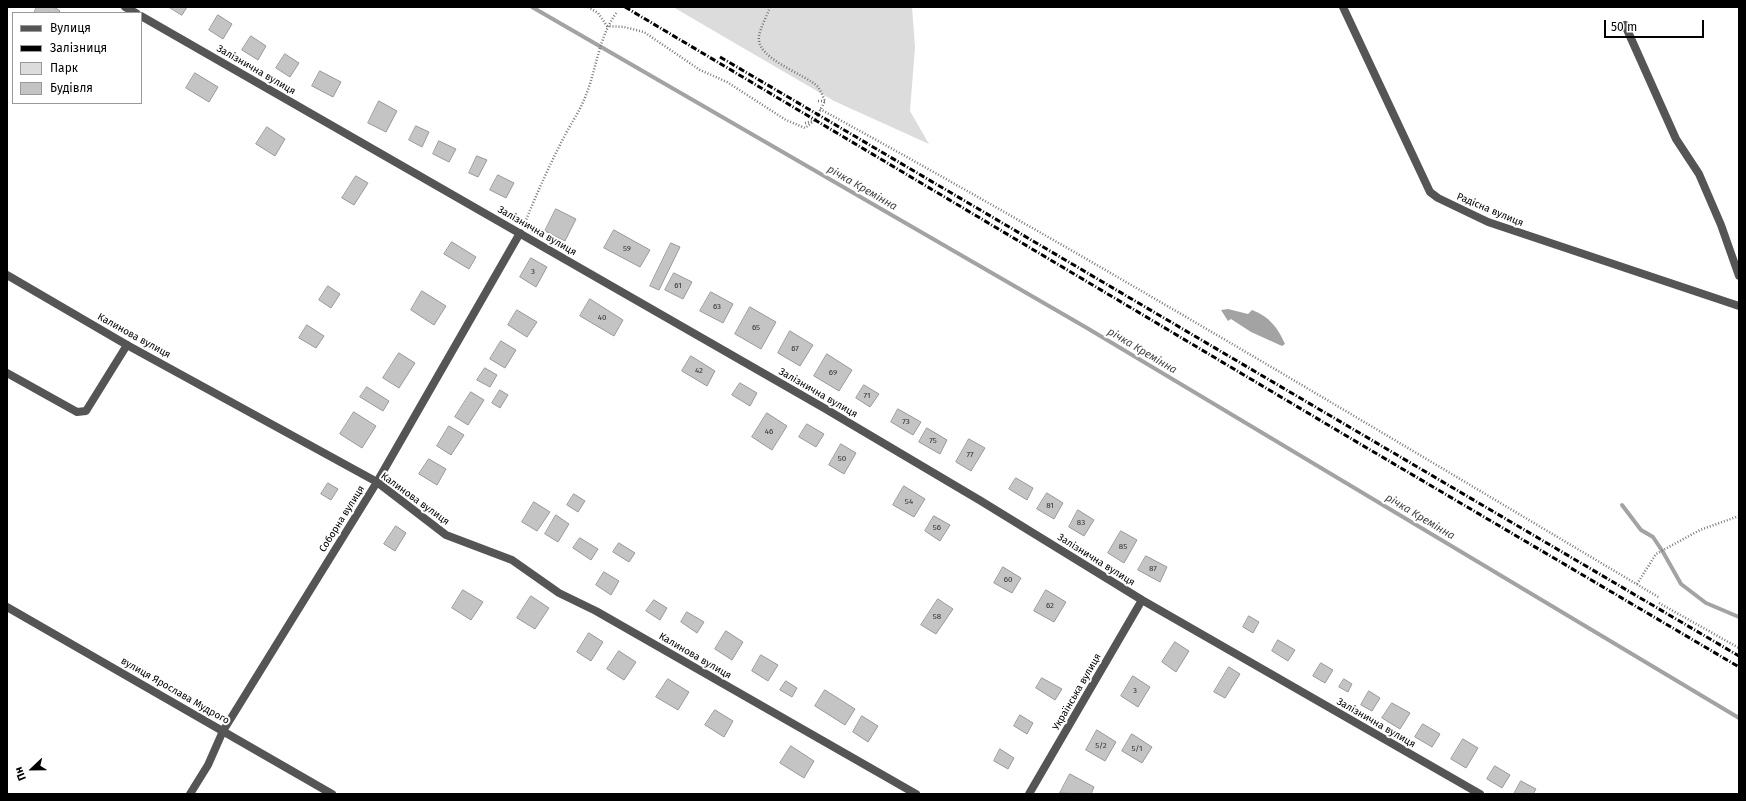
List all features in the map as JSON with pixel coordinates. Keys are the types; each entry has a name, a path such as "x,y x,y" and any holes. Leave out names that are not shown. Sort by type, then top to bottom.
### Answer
{"street":[{"path":"125,7 134,12"},
{"name":"Радісна вулиця","path":"1343,7 1430,192 1438,198 1488,222 1739,306"},
{"name":"Залізнична вулиця","path":"142,17 831,412 982,501 1142,600 1480,794"},
{"path":"1625,25 1676,139 1699,174 1721,225 1739,276"},
{"name":"Соборна вулиця","path":"190,794 208,764 223,731 376,482 520,233"},
{"name":"Калинова вулиця","path":"7,276 128,345 376,482 446,535 512,560 559,593 596,611 916,794"},
{"path":"7,373 77,412 86,411 128,345"},
{"name":"Українська вулиця","path":"1029,794 1142,600"},
{"name":"вулиця Ярослава Мудрого","path":"7,607 332,794"}],"path":[{"path":"588,7 598,13 607,26"},
{"path":"770,7 759,36 759,43 764,51 785,68 817,87 825,101"},
{"path":"520,233 546,174 583,102 595,72 598,51 607,26 617,12"},
{"path":"607,26 624,27 644,32 700,70 727,82 786,120 805,128 815,120 825,101"},
{"path":"818,101 825,101"},
{"path":"820,110 968,191 1393,438 1660,598"},
{"path":"805,124 815,120"},
{"path":"1637,584 1656,554 1700,530 1739,516"},
{"path":"1659,603 1739,648"}],"green space":[{"path":"673,7 912,7 915,47 910,111 929,144 834,101"}],"shaded area":[{"path":"1228,309 1248,314 1252,310 1264,316 1276,328 1285,344 1282,346 1251,332 1231,319 1228,321 1221,310"}],"building":[{"path":"37,7 54,7 60,11 59,12 34,12"},
{"path":"169,7 187,7 182,15"},
{"path":"218,15 232,24 223,39 209,30"},
{"path":"251,36 266,46 258,60 242,50"},
{"path":"285,54 299,63 290,77 276,68"},
{"path":"320,71 341,82 333,97 312,86"},
{"path":"195,73 218,87 209,102 186,88"},
{"path":"379,101 397,111 386,132 368,123"},
{"path":"416,126 429,132 422,147 409,140"},
{"path":"267,127 285,139 275,156 256,144"},
{"path":"439,141 456,149 449,162 433,154"},
{"path":"477,156 487,160 478,177 469,173"},
{"path":"498,175 514,183 506,198 490,190"},
{"path":"356,176 368,183 354,205 342,198"},
{"path":"556,209 576,219 565,241 545,231"},
{"path":"614,230 650,250 640,267 604,248"},
{"path":"452,242 476,257 469,269 444,254"},
{"path":"671,243 680,247 659,290 650,286"},
{"path":"531,258 547,267 536,287 520,277"},
{"path":"674,273 692,282 683,299 665,290"},
{"path":"328,286 340,294 331,308 319,300"},
{"path":"422,291 446,306 434,325 411,310"},
{"path":"711,292 733,304 723,323 700,311"},
{"path":"590,299 623,320 614,336 580,316"},
{"path":"750,307 776,322 761,349 735,334"},
{"path":"517,310 537,322 527,337 508,325"},
{"path":"307,325 324,336 316,348 299,338"},
{"path":"790,331 813,345 800,366 778,353"},
{"path":"501,341 516,350 505,368 490,359"},
{"path":"399,353 415,363 399,388 383,378"},
{"path":"827,354 852,370 839,391 814,376"},
{"path":"691,356 715,371 707,386 682,371"},
{"path":"485,368 497,375 490,387 477,380"},
{"path":"740,383 757,393 750,406 732,395"},
{"path":"864,385 879,394 870,407 856,398"},
{"path":"367,387 389,401 383,411 360,397"},
{"path":"500,390 508,395 500,408 492,403"},
{"path":"471,392 484,400 468,425 455,417"},
{"path":"898,409 921,422 913,435 891,422"},
{"path":"354,412 376,426 362,448 340,434"},
{"path":"767,413 787,426 772,450 752,437"},
{"path":"807,424 824,434 816,447 799,437"},
{"path":"449,426 464,435 451,455 437,446"},
{"path":"927,428 947,440 940,454 919,442"},
{"path":"969,439 985,448 971,471 956,462"},
{"path":"841,444 856,453 844,474 829,465"},
{"path":"429,459 446,469 437,485 419,474"},
{"path":"1016,478 1033,488 1027,500 1009,489"},
{"path":"328,483 338,489 331,500 321,494"},
{"path":"904,486 925,499 914,517 893,505"},
{"path":"1047,493 1063,503 1054,519 1037,509"},
{"path":"574,494 585,501 578,512 567,505"},
{"path":"534,502 550,512 537,531 522,522"},
{"path":"1078,510 1094,520 1084,536 1069,527"},
{"path":"556,515 569,524 558,542 545,534"},
{"path":"934,516 950,525 940,541 925,531"},
{"path":"396,526 406,533 395,551 384,544"},
{"path":"1121,531 1137,540 1124,563 1108,553"},
{"path":"580,538 598,549 591,560 573,548"},
{"path":"619,543 635,553 629,562 613,552"},
{"path":"1146,556 1167,567 1160,582 1138,570"},
{"path":"1003,567 1021,578 1012,593 994,583"},
{"path":"604,572 619,581 611,595 596,585"},
{"path":"463,590 483,602 471,620 452,608"},
{"path":"1046,590 1066,602 1054,622 1034,611"},
{"path":"531,596 549,608 535,629 517,618"},
{"path":"938,599 953,609 936,634 921,625"},
{"path":"654,600 667,608 660,620 646,611"},
{"path":"687,612 704,622 697,633 681,622"},
{"path":"1249,616 1259,622 1253,633 1243,627"},
{"path":"726,631 743,642 732,660 715,649"},
{"path":"589,633 603,642 591,661 577,652"},
{"path":"1278,640 1295,650 1288,661 1272,651"},
{"path":"1175,642 1189,651 1176,672 1162,662"},
{"path":"619,651 636,662 624,680 607,669"},
{"path":"761,655 778,665 768,681 752,671"},
{"path":"1321,663 1333,670 1325,683 1313,676"},
{"path":"1229,667 1240,674 1225,698 1214,692"},
{"path":"1133,676 1150,687 1138,707 1121,696"},
{"path":"1042,678 1062,689 1055,700 1036,688"},
{"path":"668,679 689,692 678,710 656,697"},
{"path":"1344,679 1352,684 1348,692 1339,687"},
{"path":"786,681 797,688 792,697 780,690"},
{"path":"825,690 855,709 845,725 815,706"},
{"path":"1369,691 1380,698 1372,711 1361,705"},
{"path":"1392,703 1410,713 1400,729 1382,718"},
{"path":"715,710 733,721 724,737 705,725"},
{"path":"1020,715 1033,723 1027,734 1014,726"},
{"path":"862,716 878,726 868,742 853,732"},
{"path":"1423,724 1440,734 1432,747 1415,737"},
{"path":"1097,730 1116,742 1105,761 1086,750"},
{"path":"1132,734 1152,747 1142,763 1122,751"},
{"path":"1463,739 1478,748 1466,768 1451,759"},
{"path":"791,746 814,761 804,778 780,763"},
{"path":"1000,749 1014,758 1008,769 994,761"},
{"path":"1495,766 1510,775 1502,788 1487,779"},
{"path":"1070,774 1094,787 1091,794 1060,793"},
{"path":"1521,781 1536,789 1533,794 1514,794"}],"waterway":[{"name":"річка Кремінна","path":"532,7 1087,328 1739,718"},
{"path":"1622,505 1641,530 1653,537 1681,584 1706,603 1739,617"}],"railway":[{"path":"625,7 1350,438 1739,667"},
{"path":"720,57 1739,656"}]}
